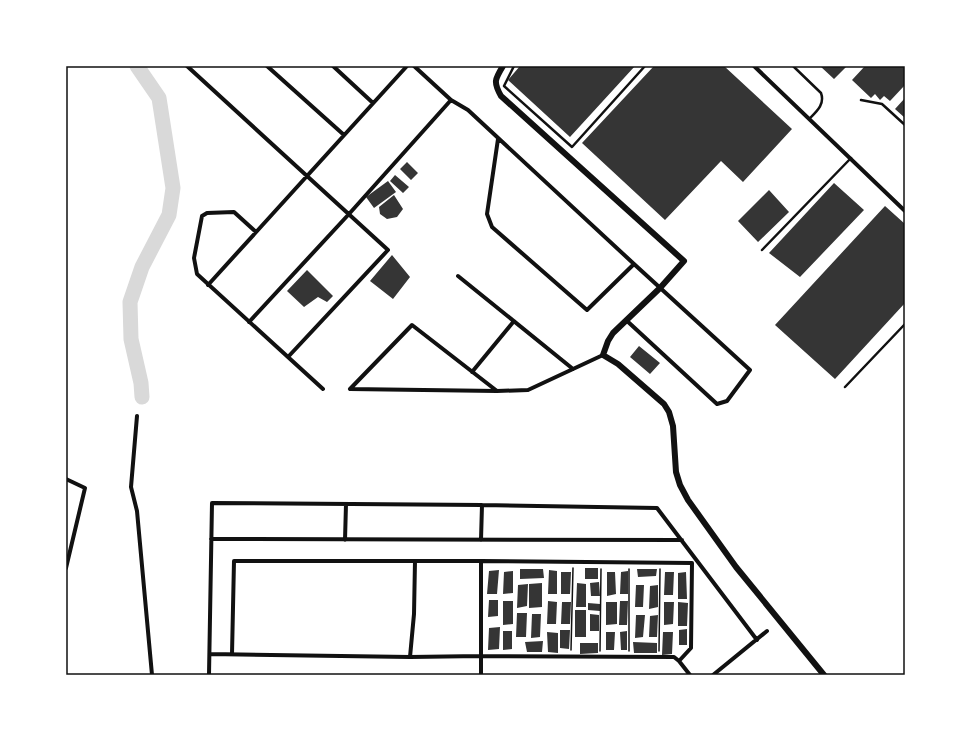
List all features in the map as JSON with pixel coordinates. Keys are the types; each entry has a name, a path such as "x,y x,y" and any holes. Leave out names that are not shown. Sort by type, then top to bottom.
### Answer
{"street":[{"path":"187,66 388,250 288,357"},
{"path":"267,66 344,136"},
{"path":"333,66 373,103"},
{"path":"208,285 407,66"},
{"path":"414,66 451,100 468,110 750,370 727,401 717,404 626,320"},
{"path":"497,391 412,325 350,389 497,391 528,390 603,355 608,341 613,333 660,288 684,261 501,96 496,87 495,79 503,66"},
{"path":"754,66 810,118 905,211"},
{"path":"249,322 349,214 451,100"},
{"path":"498,139 487,214 492,227 587,310 634,264"},
{"path":"256,232 234,212 208,214 202,216 194,258 197,274 323,389"},
{"path":"458,276 573,369"},
{"path":"472,372 514,322"},
{"path":"603,355 618,364 664,404 669,412 672,426 676,472 680,485 688,500 736,567 824,675"},
{"path":"137,416 131,487 137,511 152,675"},
{"path":"66,479 85,488 66,568"},
{"path":"209,675 212,503 482,504 657,508 757,640"},
{"path":"345,540 346,504"},
{"path":"481,540 482,504"},
{"path":"211,539 682,540"},
{"path":"232,654 234,561 692,563 691,648 679,661"},
{"path":"410,657 414,614 415,561"},
{"path":"481,675 482,561"},
{"path":"713,675 767,631"},
{"path":"210,654 410,657 674,657 690,675"}],"lane":[{"path":"514,66 504,86 572,147 645,66"},
{"path":"793,66 821,93 823,98 822,104 810,118"},
{"path":"861,100 882,104 905,125"},
{"path":"762,250 851,158"},
{"path":"845,387 905,324"}],"path":[{"path":"571,657 573,562"},
{"path":"600,657 602,562"},
{"path":"629,562 629,657"},
{"path":"659,657 660,562"}],"building":[{"path":"520,66 635,66 570,137 508,80"},
{"path":"654,66 724,66 792,129 743,182 721,161 665,220 582,143"},
{"path":"820,66 847,66 834,79"},
{"path":"865,66 905,66 905,85 890,101 884,96 880,100 875,94 871,98 852,80"},
{"path":"905,98 905,118 895,109"},
{"path":"407,162 418,173 411,180 400,169"},
{"path":"395,175 409,187 403,193 390,181"},
{"path":"388,181 396,192 374,208 366,197"},
{"path":"834,183 864,210 800,277 769,253"},
{"path":"769,190 789,212 758,242 738,221"},
{"path":"394,195 403,209 397,217 387,219 380,214 379,207"},
{"path":"885,206 905,224 905,303 835,379 775,325"},
{"path":"392,255 410,277 393,299 370,281"},
{"path":"307,270 333,296 327,302 318,297 304,307 287,291"},
{"path":"639,346 660,363 650,374 630,357"},
{"path":"585,568 598,568 598,579 585,579"},
{"path":"520,569 543,569 544,578 520,579"},
{"path":"637,569 657,569 656,576 638,577"},
{"path":"499,570 497,594 487,594 489,571"},
{"path":"549,570 557,571 557,594 548,594"},
{"path":"513,571 513,593 503,594 504,572"},
{"path":"628,571 628,594 620,594 621,572"},
{"path":"561,572 571,572 570,594 561,594"},
{"path":"607,572 615,572 616,594 607,596"},
{"path":"665,572 674,572 673,595 664,595"},
{"path":"686,572 687,599 678,599 678,573"},
{"path":"599,582 600,596 591,596 590,583"},
{"path":"542,583 542,607 529,608 529,584"},
{"path":"577,583 586,584 586,607 576,607"},
{"path":"528,584 527,606 517,608 518,585"},
{"path":"636,585 644,585 643,607 635,607"},
{"path":"658,585 658,607 649,609 650,586"},
{"path":"489,600 498,600 498,616 488,617"},
{"path":"503,601 513,601 513,624 503,625"},
{"path":"548,601 557,602 556,624 547,624"},
{"path":"620,601 628,601 627,625 619,625"},
{"path":"562,602 571,602 570,624 561,624"},
{"path":"606,602 617,602 617,624 606,625"},
{"path":"664,602 674,602 673,624 664,625"},
{"path":"678,602 688,603 687,626 678,626"},
{"path":"588,603 600,604 600,611 588,610"},
{"path":"575,610 586,610 586,637 575,637"},
{"path":"517,613 527,613 526,637 516,637"},
{"path":"532,614 541,614 540,637 531,638"},
{"path":"590,614 599,615 599,631 590,631"},
{"path":"636,615 645,615 643,637 635,638"},
{"path":"658,615 657,637 649,637 650,616"},
{"path":"500,627 499,649 488,650 489,628"},
{"path":"687,629 687,645 679,645 679,630"},
{"path":"560,630 570,630 569,649 560,648"},
{"path":"503,631 512,631 512,649 503,650"},
{"path":"627,631 627,650 621,650 620,632"},
{"path":"547,632 558,633 558,653 548,652"},
{"path":"606,632 615,632 614,650 606,650"},
{"path":"663,632 673,632 672,654 662,655"},
{"path":"543,641 542,652 527,652 525,642"},
{"path":"633,642 657,643 657,653 634,653"},
{"path":"580,643 598,643 598,653 580,654"}],"waterway":[{"path":"137,66 159,98 173,188 169,215 142,267 130,302 131,339 141,383 142,397"}]}
